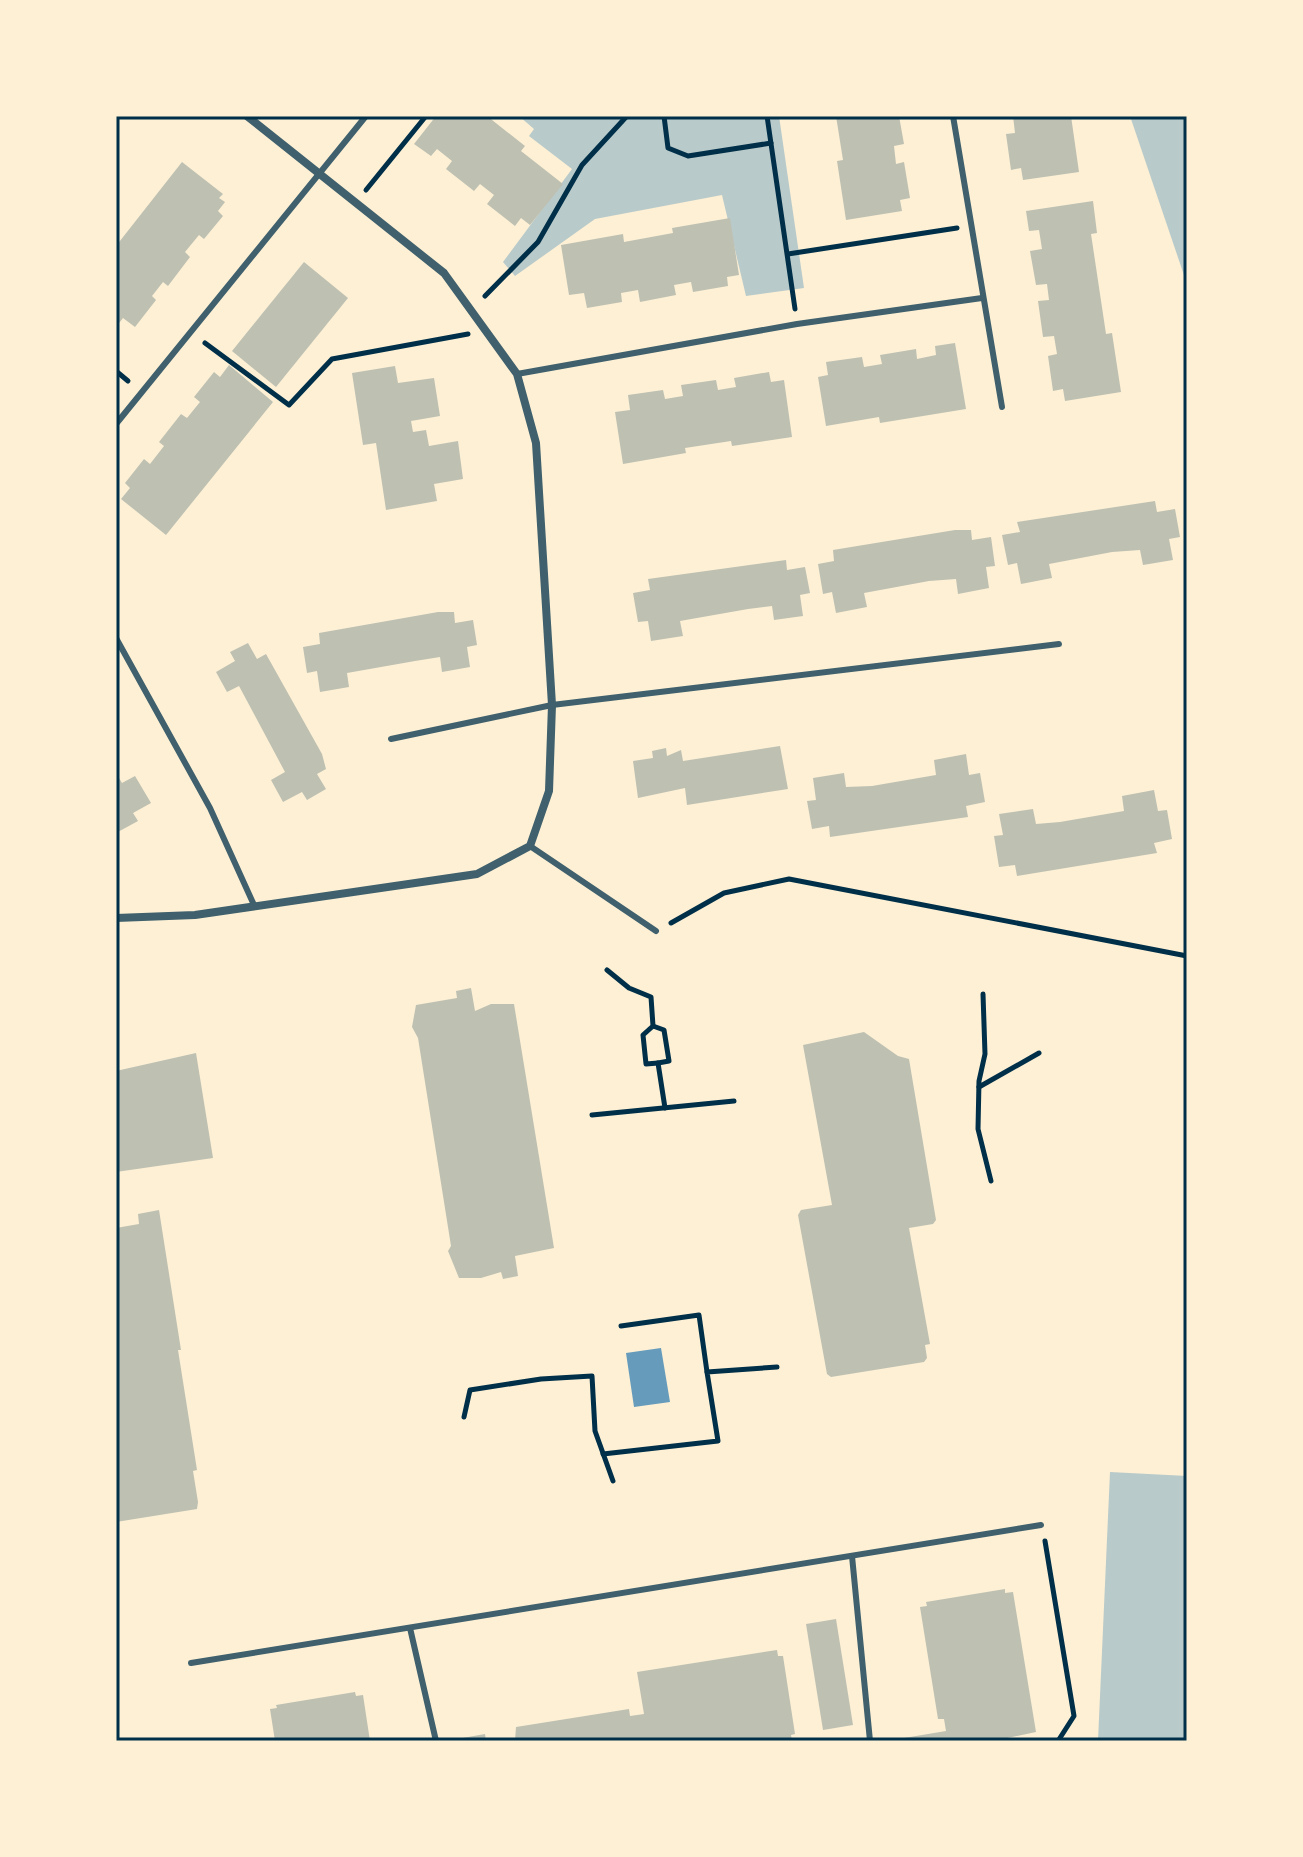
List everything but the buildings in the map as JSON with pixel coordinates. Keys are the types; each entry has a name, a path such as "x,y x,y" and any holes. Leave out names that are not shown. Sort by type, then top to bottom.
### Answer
{"street":[{"path":"116,918 195,915 477,874 530,846 549,791 552,705 536,443 517,374 489,330 444,273 247,116"}],"lane":[{"path":"116,424 366,116"},
{"path":"953,116 1002,407"},
{"path":"517,374 797,324 982,298"},
{"path":"116,638 210,808 254,905"},
{"path":"391,739 552,705 1059,644"},
{"path":"530,846 656,931"},
{"path":"191,1663 1041,1525"},
{"path":"852,1556 870,1741"},
{"path":"410,1628 436,1741"}],"path":[{"path":"357,202 426,116"},
{"path":"473,309 538,242 582,165 627,116"},
{"path":"664,116 668,148 688,156 771,143"},
{"path":"767,116 797,324"},
{"path":"788,254 970,226"},
{"path":"191,333 289,405 332,359 489,330"},
{"path":"656,931 724,893 789,879 1187,956"},
{"path":"607,970 629,988 651,997 653,1026"},
{"path":"983,994 985,1054 979,1087 978,1129 991,1181"},
{"path":"653,1026 664,1030 669,1061 646,1064 643,1035 653,1026"},
{"path":"979,1087 1039,1053"},
{"path":"658,1063 665,1108"},
{"path":"592,1115 734,1101"},
{"path":"603,1454 718,1441 699,1315 621,1326"},
{"path":"707,1372 777,1367"},
{"path":"464,1417 470,1390 541,1379 592,1376 595,1431 613,1481"},
{"path":"1041,1525 1052,1566 1074,1716 1058,1741"}],"shaded area":[{"path":"519,116 779,116 804,288 746,296 722,195 595,219 515,276 503,262 572,169 529,136 534,129"},
{"path":"1130,116 1187,116 1187,284"},
{"path":"1110,1472 1187,1476 1186,1741 1098,1741"}],"water":[{"path":"661,1348 670,1402 634,1407 626,1353"}]}
